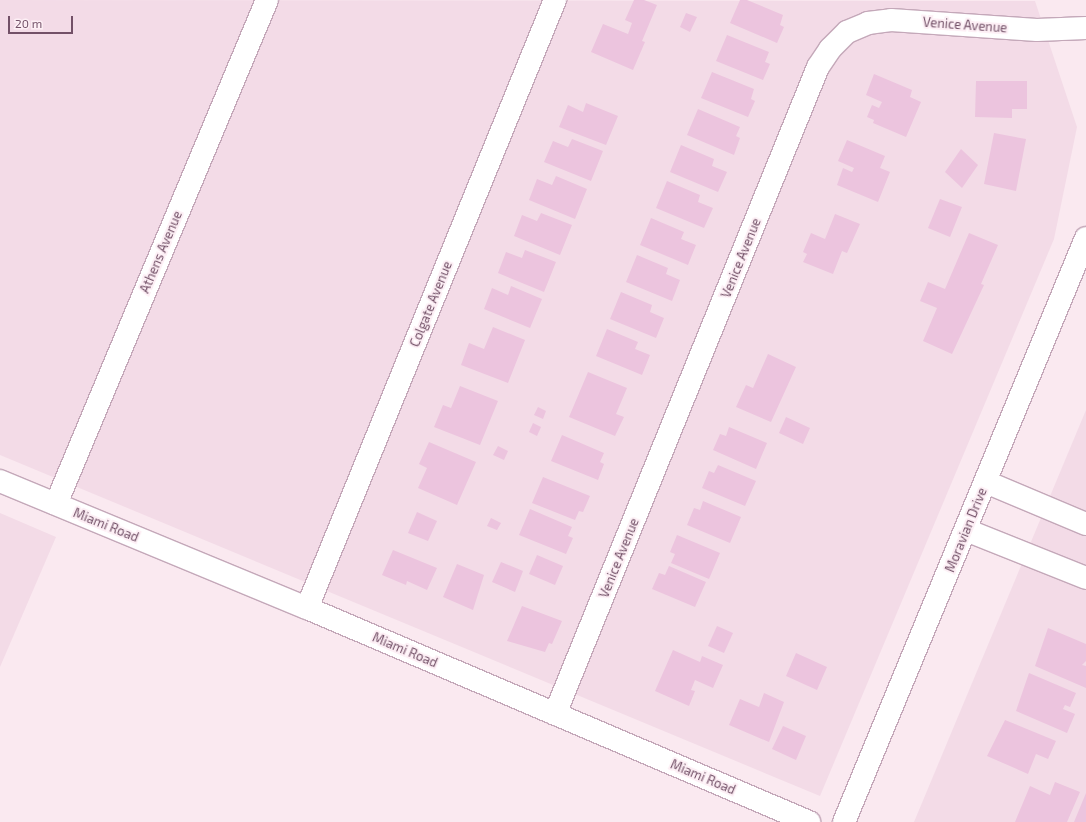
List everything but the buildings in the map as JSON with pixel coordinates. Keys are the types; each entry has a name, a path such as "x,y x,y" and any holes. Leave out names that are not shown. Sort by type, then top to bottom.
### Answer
{"street":[{"name":"Athens Avenue","path":"56,504 267,0"},
{"name":"Colgate Avenue","path":"307,608 555,0"},
{"name":"Venice Avenue","path":"555,714 815,74 830,49 847,32 868,23 891,20 1036,30 1086,28"},
{"name":"Moravian Drive","path":"844,822 1086,238"},
{"name":"Miami Road","path":"0,481 307,608 809,822"},
{"path":"986,482 1086,524"},
{"path":"966,530 1086,578"}],"shaded area":[{"path":"0,0 1035,1 1077,127 1054,239 820,796 0,455"},
{"path":"1086,410 1086,822 914,822"},
{"path":"0,513 56,537 0,667"}]}
